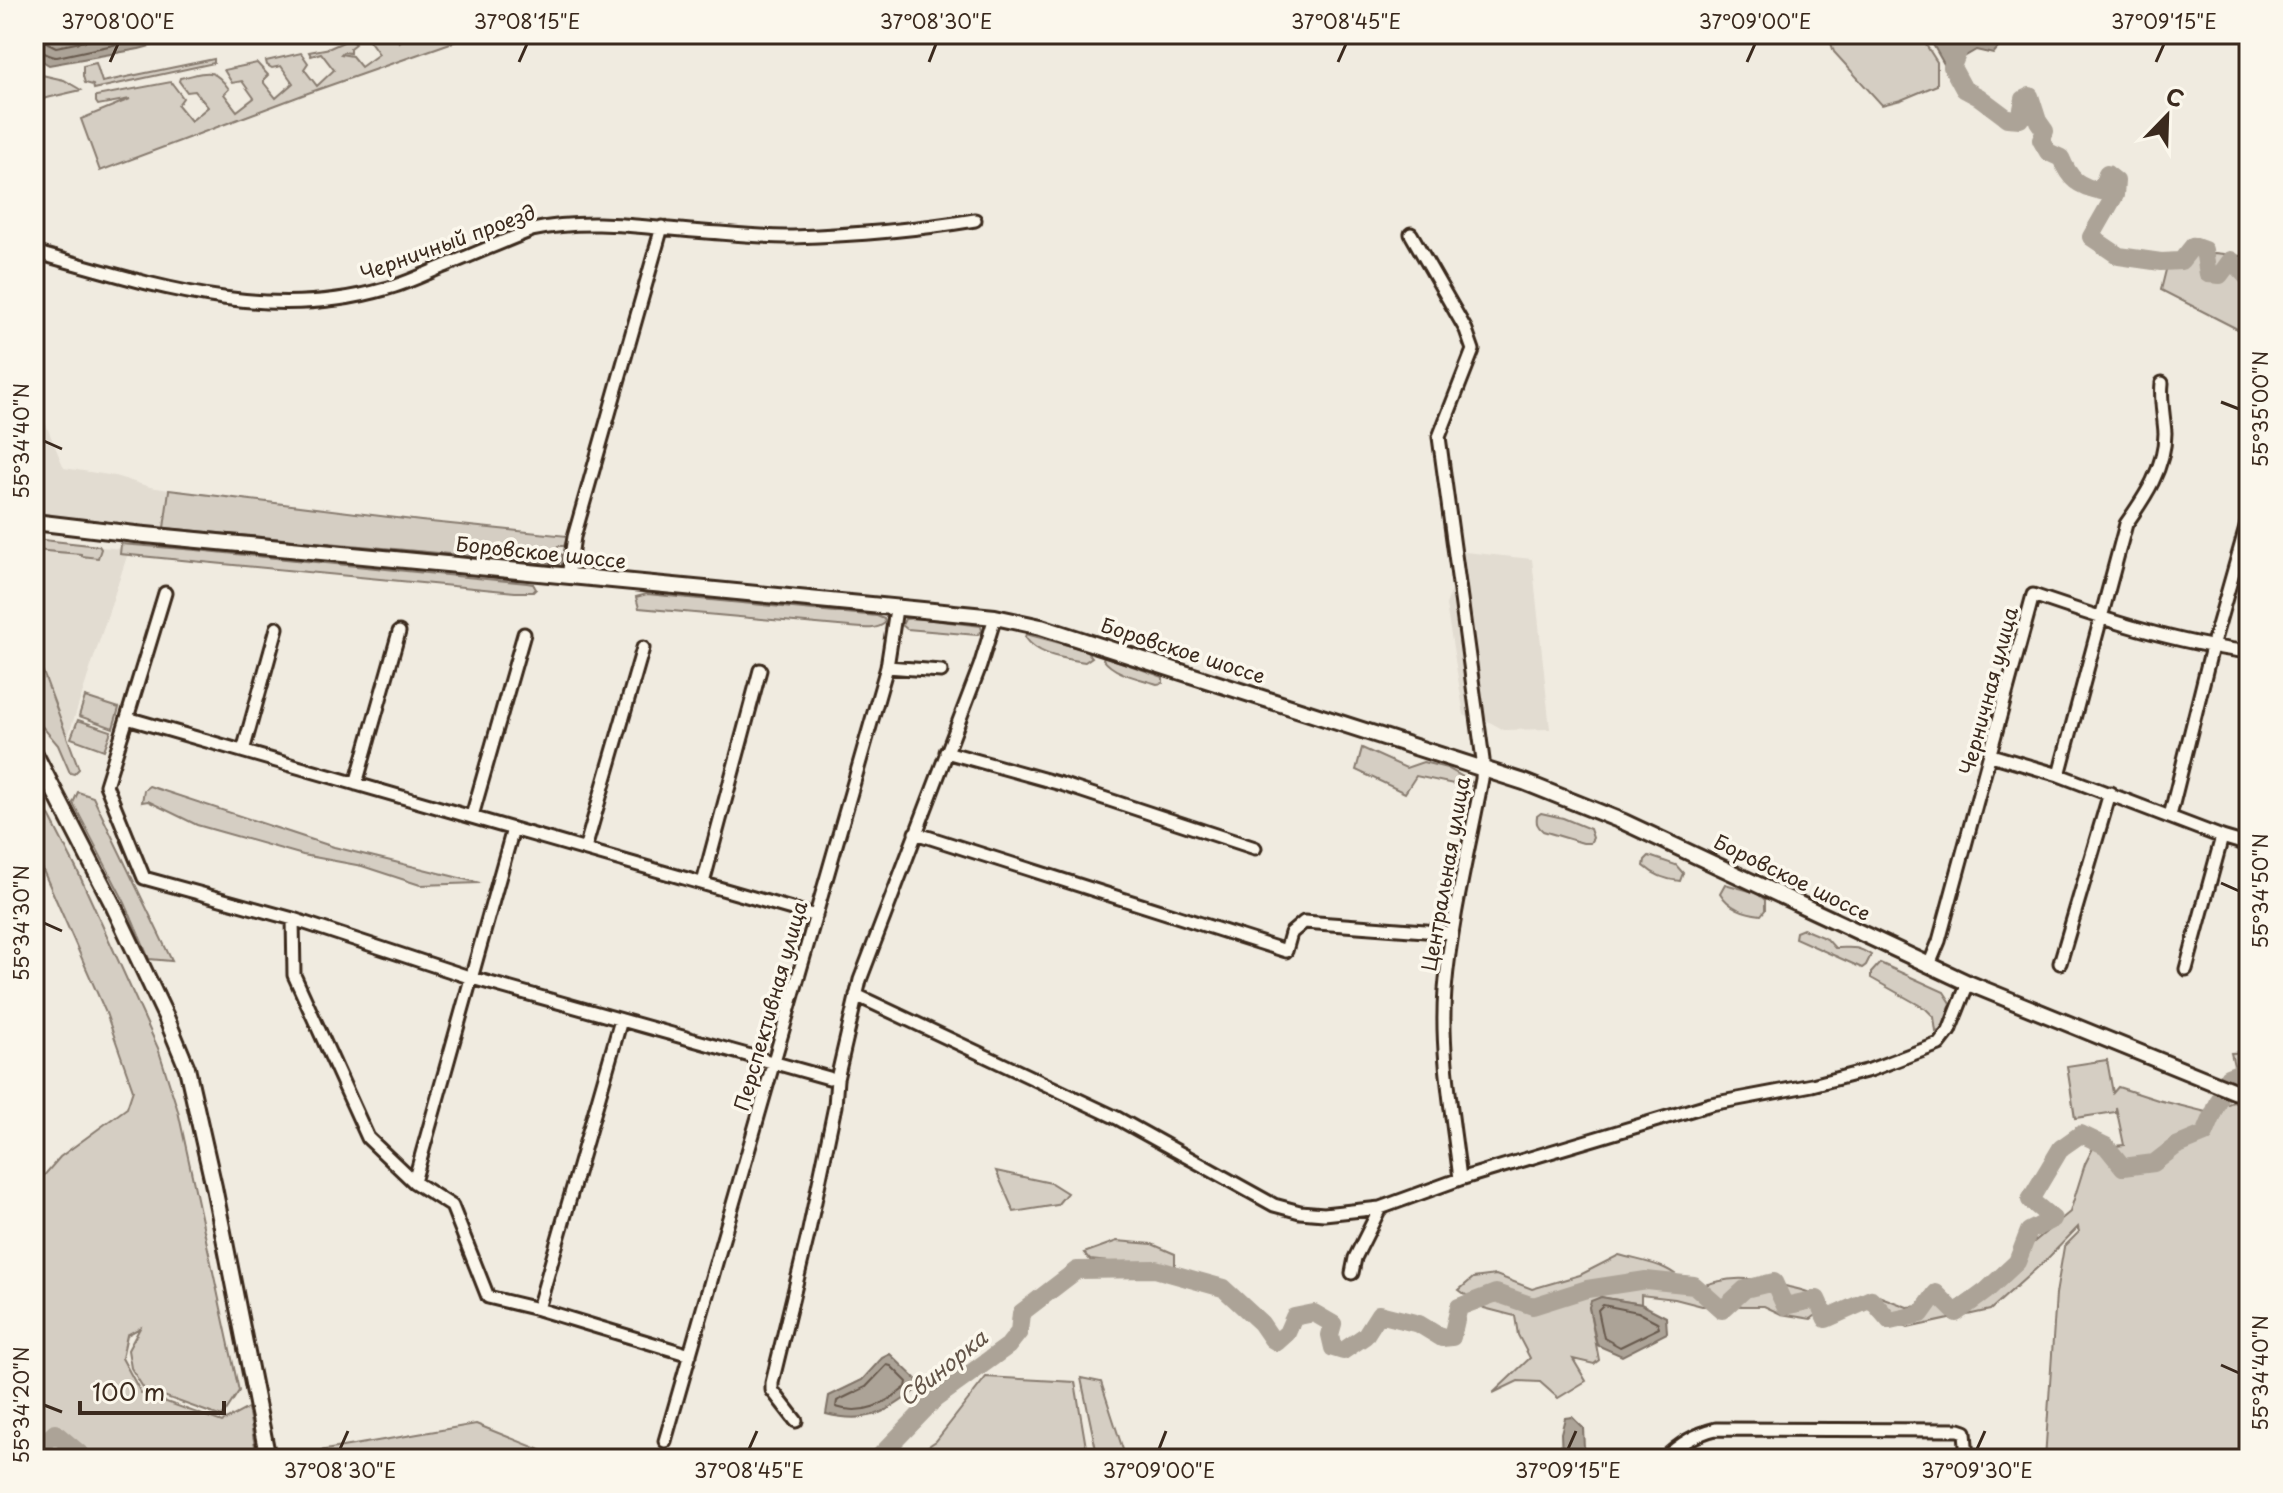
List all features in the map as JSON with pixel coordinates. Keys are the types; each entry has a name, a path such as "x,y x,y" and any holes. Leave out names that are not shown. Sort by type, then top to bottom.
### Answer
{"main road":[{"name":"Боровское шоссе","path":"34,522 995,617 1063,633 1482,767 1624,822 1968,983 2249,1097"},
{"path":"34,752 112,903 187,1068 268,1459"}],"street":[{"name":"Черничный проезд","path":"34,252 188,294 267,303 320,301 384,290 532,230 549,226 591,223 791,237 919,229 975,220"},
{"path":"568,576 574,537 662,227"},
{"name":"Центральная улица","path":"1411,234 1466,330 1473,350 1439,437 1482,767 1452,933 1444,1012 1460,1179"},
{"path":"2059,775 2126,524 2145,497 2159,463 2165,434 2162,383"},
{"path":"2170,816 2212,647 2249,517"},
{"path":"165,593 106,785 144,878 293,919 472,978 829,1078"},
{"name":"Черничная улица","path":"1929,965 1939,941 2033,595 2099,617 2212,647 2249,652"},
{"name":"Перспективная улица","path":"665,1441 887,667 896,609"},
{"path":"796,1421 772,1390 772,1383 808,1235 856,995 980,666 995,617"},
{"path":"243,751 277,628"},
{"path":"356,784 399,632"},
{"path":"472,816 524,634"},
{"path":"585,849 643,648"},
{"path":"887,667 941,671"},
{"path":"703,883 760,670"},
{"path":"127,718 816,916"},
{"path":"946,752 1061,784 1255,848"},
{"path":"1991,755 2059,775 2249,845"},
{"path":"2060,963 2110,793"},
{"path":"414,1182 513,829"},
{"path":"915,833 1286,951 1291,933 1304,922 1452,933"},
{"path":"2186,969 2222,837"},
{"path":"293,919 294,975 368,1138 414,1182 452,1206 488,1297 690,1355"},
{"path":"856,995 1117,1118 1274,1205 1324,1214 1380,1208 1460,1179 1711,1104 1812,1085 1870,1070 1939,1044 1949,1031 1968,983"},
{"path":"538,1309 621,1020"},
{"path":"1352,1273 1355,1258 1380,1208"},
{"path":"1664,1459 1686,1441 1716,1429 1959,1430 1965,1432 1967,1438 1967,1459"}],"shaded area":[{"path":"357,34 394,34 399,42 411,34 476,34 100,171 81,119 130,99 98,105 96,96 171,82 183,98 178,105 191,121 208,107 195,91 187,92 180,78 208,73 223,81 229,89 224,94 237,111 254,98 242,81 232,83 224,70 257,63 268,75 264,83 276,98 293,83 281,66 272,68 266,61 301,53 308,63 304,69 317,86 334,70 321,53 311,56 309,52 330,48 350,39 355,44 350,48 350,53 341,54 352,56 361,67 379,54 366,36 358,37"},
{"path":"1828,34 1919,34 1937,62 1937,85 1882,105 1834,52"},
{"path":"214,59 214,63 94,89 93,85 85,83 83,76 83,66 96,63 102,82"},
{"path":"34,76 64,80 81,90 34,101 34,92 42,88 42,78 34,79"},
{"path":"2215,253 2249,257 2249,335 2161,290 2170,254"},
{"path":"34,396 64,468 115,476 169,490 164,528 34,515"},
{"path":"169,490 568,536 564,546 558,546 557,553 563,555 559,564 164,528"},
{"path":"34,539 129,550 68,737 34,654"},
{"path":"34,539 99,546 101,549 98,558 34,550"},
{"path":"121,544 527,583 533,584 536,589 533,592 515,592 120,554"},
{"path":"1465,552 1532,559 1550,729 1504,730 1484,719 1464,715 1446,605"},
{"path":"647,594 877,616 885,623 864,628 639,608 636,597"},
{"path":"905,619 981,626 982,631 977,635 907,629 902,625"},
{"path":"1026,634 1086,650 1092,657 1085,662 1052,655 1030,643"},
{"path":"1104,656 1163,677 1163,683 1157,684 1121,672 1108,664"},
{"path":"43,672 79,769 74,774 70,773 58,745 34,717 34,676"},
{"path":"85,697 119,708 113,728 79,716"},
{"path":"78,720 111,731 104,750 71,738"},
{"path":"1362,748 1406,768 1423,762 1447,768 1474,786 1416,776 1405,793 1356,770"},
{"path":"34,786 78,872 158,1048 178,1111 239,1391 222,1417 144,1389 131,1368 128,1350 140,1328 127,1335 122,1358 141,1393 222,1422 248,1408 257,1457 34,1459 34,1187 60,1157 127,1108 133,1090 106,1013 34,850"},
{"path":"149,786 334,847 480,883 420,885 362,866 303,855 197,825 148,801 142,802 144,790"},
{"path":"78,792 93,797 172,961 149,959 125,903 73,803"},
{"path":"1541,813 1590,829 1593,838 1590,843 1583,843 1543,831 1537,823 1537,816"},
{"path":"1649,856 1676,865 1683,873 1680,881 1660,876 1644,866"},
{"path":"1725,884 1757,893 1765,900 1765,910 1761,915 1732,906 1720,893"},
{"path":"1803,929 1827,939 1835,948 1857,948 1871,955 1862,968 1795,938 1796,932"},
{"path":"1880,963 1944,992 1951,1003 1942,1030 1936,1032 1934,1017 1926,1009 1871,978 1871,973"},
{"path":"2249,1052 2249,1082 2237,1078 2231,1053"},
{"path":"2107,1060 2113,1093 2118,1087 2206,1112 2233,1102 2249,1108 2249,1459 2045,1459 2056,1294 2064,1247 2079,1232 2078,1227 1990,1310 1908,1328 1868,1309 1876,1295 1907,1307 1954,1304 1980,1287 2070,1212 2093,1148 2124,1145 2116,1107 2116,1112 2075,1118 2067,1066"},
{"path":"996,1171 1051,1183 1067,1193 1057,1205 1014,1212"},
{"path":"1117,1241 1152,1244 1175,1254 1175,1269 1090,1260 1084,1253"},
{"path":"1619,1255 1668,1270 1690,1290 1716,1282 1751,1279 1806,1291 1829,1305 1811,1319 1781,1314 1764,1306 1702,1306 1641,1295 1641,1304 1600,1297 1589,1307 1599,1360 1594,1364 1573,1359 1586,1381 1558,1398 1540,1382 1518,1381 1493,1393 1530,1358 1518,1335 1515,1316 1484,1308 1459,1290 1473,1278 1496,1275 1532,1289 1580,1275"},
{"path":"986,1377 1075,1382 1088,1459 909,1459 936,1441"},
{"path":"1081,1378 1101,1382 1126,1459 1098,1459"},
{"path":"476,1424 563,1459 324,1459 319,1451"}],"water":[{"path":"34,34 194,34 139,49 49,65 34,56"},
{"path":"1927,34 1992,34 1993,42 2002,43 1993,54 1976,50 1959,60 1954,72 1949,73"},
{"path":"1601,1297 1641,1304 1666,1317 1667,1333 1622,1356 1597,1345 1589,1307 1591,1301"},
{"path":"890,1354 918,1381 917,1389 875,1415 853,1418 826,1414 829,1396 862,1380 882,1358"},
{"path":"1572,1417 1583,1428 1584,1447 1579,1459 1562,1459 1561,1433 1565,1418"}],"waterway":[{"path":"1965,34 1952,67 1964,89 2007,118 2020,119 2024,99 2030,96 2038,121 2045,131 2041,140 2048,152 2061,158 2072,177 2086,187 2101,191 2107,174 2116,181 2115,195 2091,237 2119,256 2161,262 2181,261 2193,246 2204,250 2208,274 2220,275 2231,260 2249,279"},
{"name":"Свинорка","path":"2228,1077 2249,1069"},
{"name":"Свинорка","path":"877,1459 935,1399 1008,1346 1019,1332 1021,1313 1077,1270 1155,1269 1223,1288 1277,1342 1287,1333 1294,1317 1314,1313 1333,1324 1330,1335 1333,1348 1343,1351 1365,1336 1379,1314 1419,1324 1442,1338 1452,1337 1459,1307 1496,1293 1533,1306 1587,1289 1646,1280 1694,1285 1722,1310 1745,1289 1774,1282 1785,1306 1817,1299 1826,1319 1871,1299 1890,1321 1921,1314 1936,1293 1956,1313 2017,1262 2029,1231 2053,1219 2030,1200 2061,1148 2081,1134 2106,1146 2123,1167 2154,1163 2176,1146 2205,1134 2221,1096"},
{"name":"Свинорка","path":"34,1449 40,1452 55,1433 86,1459"}]}
